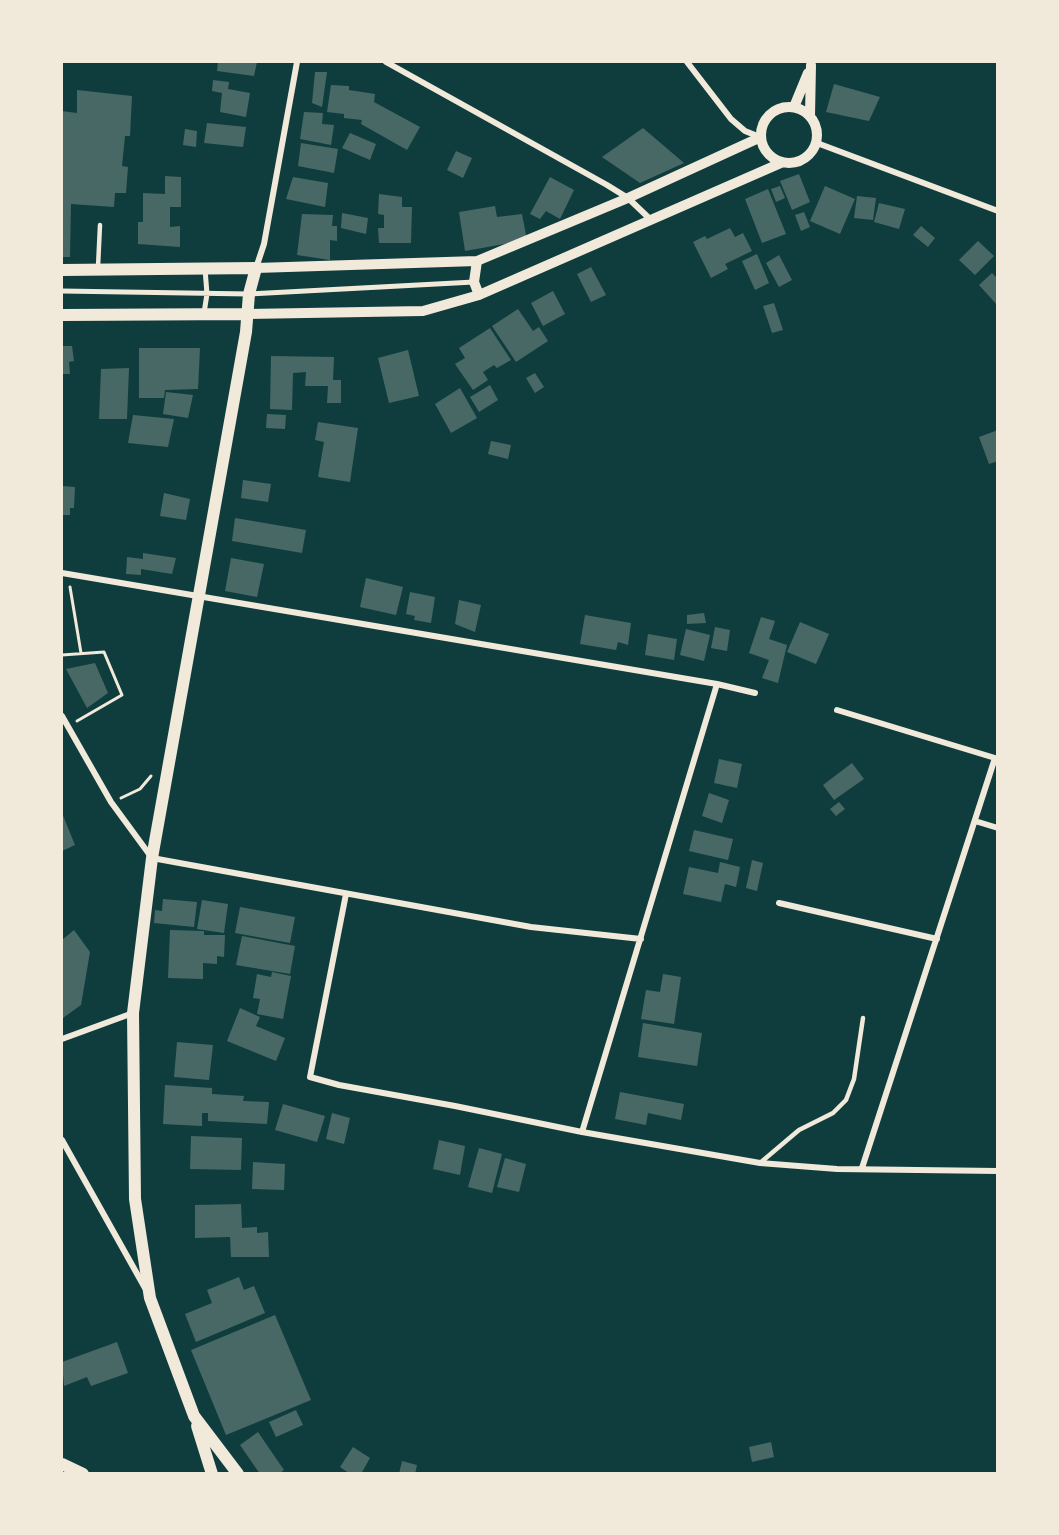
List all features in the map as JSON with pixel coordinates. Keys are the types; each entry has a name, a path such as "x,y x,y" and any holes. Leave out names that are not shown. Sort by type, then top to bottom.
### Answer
{"main road":[{"path":"62,270 256,268 249,294 152,858 133,1013 135,1199 150,1298 194,1416 212,1473"},
{"path":"62,315 247,314"},
{"path":"194,1416 238,1473"},
{"path":"62,1464 83,1473"}],"street":[{"path":"297,62 264,244 256,268 477,261 628,198 761,137"},
{"path":"386,62 628,198 652,220"},
{"path":"687,62 731,119 746,131 761,137"},
{"path":"794,107 812,63"},
{"path":"247,314 423,311 479,295 781,163 798,162 807,157 817,143 817,132 810,116 812,63"},
{"path":"781,163 765,149 761,137 764,122 770,114 786,107 794,107 810,116"},
{"path":"817,143 998,211"},
{"path":"477,261 474,282 479,295"},
{"path":"204,315 207,294 205,268"},
{"path":"62,291 249,294 474,282"},
{"path":"65,574 196,598 717,684 755,693"},
{"path":"582,1132 717,684"},
{"path":"837,710 995,758 862,1168"},
{"path":"62,716 111,802 152,858 188,862 346,894 531,927 641,939"},
{"path":"975,821 998,828"},
{"path":"346,894 310,1077 339,1085 582,1132 760,1163 837,1169 998,1171"},
{"path":"779,903 937,939"},
{"path":"62,1039 133,1013"},
{"path":"62,1140 150,1298"}],"lane":[{"path":"98,270 100,225"},
{"path":"760,1163 799,1130 833,1113 846,1100 854,1079 863,1018"}],"path":[{"path":"65,574 81,653"},
{"path":"62,655 104,651 122,695 86,716"},
{"path":"111,802 140,789 153,775"}],"building":[{"path":"218,62 257,62 254,76 217,71"},
{"path":"315,72 327,72 322,107 312,103"},
{"path":"213,80 229,82 228,89 250,93 246,117 220,112 222,93 212,91"},
{"path":"834,84 880,97 869,121 826,112"},
{"path":"331,85 349,86 349,90 375,94 374,102 420,127 407,150 361,124 362,120 344,118 344,114 327,112"},
{"path":"77,90 132,96 130,136 125,136 122,166 128,167 126,193 115,193 114,207 71,204 70,257 62,257 62,111 77,113"},
{"path":"304,112 323,113 322,124 334,125 331,145 300,139"},
{"path":"207,123 246,127 243,147 204,143"},
{"path":"643,128 684,163 640,183 602,157"},
{"path":"185,129 197,131 196,147 183,145"},
{"path":"350,133 376,144 370,160 342,148"},
{"path":"301,143 338,149 334,173 298,166"},
{"path":"456,151 472,158 463,178 447,170"},
{"path":"799,174 810,202 792,210 780,181"},
{"path":"165,176 181,177 181,207 170,207 170,227 180,226 180,247 138,244 138,222 143,222 143,193 165,194"},
{"path":"293,177 328,183 325,207 286,199"},
{"path":"550,177 574,190 560,219 546,211 540,219 530,214"},
{"path":"780,186 785,198 776,202 771,189"},
{"path":"825,186 855,199 840,234 810,221"},
{"path":"768,189 786,234 762,243 745,199"},
{"path":"379,194 402,197 402,207 412,207 411,243 379,243 378,228 384,228 384,215 378,214"},
{"path":"857,196 876,198 873,220 854,218"},
{"path":"879,203 905,209 899,229 874,222"},
{"path":"495,206 497,217 522,214 527,240 465,251 459,212"},
{"path":"804,212 810,227 801,231 795,215"},
{"path":"342,213 368,218 366,234 341,228"},
{"path":"302,214 333,215 332,226 337,226 337,241 330,240 330,260 297,255"},
{"path":"921,226 935,238 928,247 913,235"},
{"path":"730,228 735,237 743,233 752,251 725,264 728,269 711,278 693,242 705,236 707,239"},
{"path":"978,241 994,256 975,275 959,260"},
{"path":"757,254 769,283 755,290 742,261"},
{"path":"779,255 792,280 779,287 766,263"},
{"path":"591,267 606,295 591,302 577,274"},
{"path":"992,273 998,279 998,306 979,285"},
{"path":"553,291 565,314 543,326 531,303"},
{"path":"774,303 783,330 772,333 763,306"},
{"path":"518,309 533,331 539,327 548,341 516,362 492,326"},
{"path":"490,328 511,360 497,368 494,365 483,372 488,380 473,390 455,364 465,358 459,348"},
{"path":"62,346 72,346 74,361 69,362 70,374 62,374"},
{"path":"139,348 200,348 198,389 165,390 164,398 139,398"},
{"path":"408,350 419,396 389,403 378,358"},
{"path":"271,356 334,357 333,380 341,380 341,403 327,403 328,386 305,386 306,372 293,373 292,410 270,409"},
{"path":"129,368 127,419 99,419 101,369"},
{"path":"535,373 544,387 535,393 526,378"},
{"path":"490,385 498,400 479,412 470,397"},
{"path":"460,388 477,418 451,433 435,404"},
{"path":"166,392 193,395 188,418 163,414"},
{"path":"267,414 286,415 285,429 266,428"},
{"path":"133,415 174,419 168,447 128,443"},
{"path":"318,422 358,428 350,482 318,477 324,442 315,440"},
{"path":"998,430 998,461 989,464 979,437"},
{"path":"491,441 511,445 508,459 488,454"},
{"path":"243,480 271,484 268,502 241,498"},
{"path":"62,486 75,487 74,508 70,508 70,515 62,515"},
{"path":"164,493 190,499 186,520 160,516"},
{"path":"235,518 306,530 302,553 232,541"},
{"path":"143,553 176,558 172,574 141,569 141,575 126,574 127,557 143,559"},
{"path":"231,558 264,564 257,597 225,591"},
{"path":"366,578 403,587 396,615 360,607"},
{"path":"410,592 435,597 431,623 414,620 415,616 406,614"},
{"path":"459,600 481,605 475,632 455,624"},
{"path":"704,613 706,623 687,624 687,615"},
{"path":"585,615 631,623 628,645 618,642 616,650 580,644"},
{"path":"761,617 775,621 769,639 787,645 778,683 762,678 769,660 749,653"},
{"path":"800,622 829,634 816,664 787,652"},
{"path":"715,627 730,630 727,651 711,648"},
{"path":"686,629 710,635 704,661 680,655"},
{"path":"648,634 677,639 674,660 645,655"},
{"path":"95,663 108,693 87,708 66,669"},
{"path":"719,759 742,764 737,788 714,783"},
{"path":"852,763 864,779 834,800 823,785"},
{"path":"709,793 729,800 722,823 702,816"},
{"path":"839,802 845,809 836,816 830,809"},
{"path":"62,813 75,845 62,851"},
{"path":"694,830 733,839 728,860 689,851"},
{"path":"752,860 763,863 757,891 746,888"},
{"path":"720,862 740,867 736,887 725,884 721,902 683,894 689,867 718,873"},
{"path":"163,899 197,902 194,927 154,923 155,910 162,911"},
{"path":"202,900 228,904 224,933 197,929"},
{"path":"240,907 295,917 290,943 235,933"},
{"path":"74,930 90,952 81,1005 63,1018 62,940"},
{"path":"170,930 204,931 204,935 225,935 224,957 217,956 217,964 203,963 203,979 168,978"},
{"path":"242,936 295,946 290,974 236,965"},
{"path":"272,972 291,976 283,1019 257,1014 260,999 253,998 257,974 271,977"},
{"path":"663,974 681,977 674,1024 641,1019 646,990 660,992"},
{"path":"240,1008 260,1017 256,1026 285,1038 276,1061 227,1041"},
{"path":"643,1023 702,1033 697,1066 638,1057"},
{"path":"177,1042 213,1045 209,1080 174,1077"},
{"path":"165,1085 212,1088 212,1094 244,1096 243,1101 269,1102 267,1124 208,1121 208,1113 202,1113 202,1126 163,1124"},
{"path":"620,1092 684,1104 681,1120 648,1113 646,1125 615,1119"},
{"path":"283,1104 325,1116 317,1142 275,1130"},
{"path":"332,1113 350,1118 344,1144 326,1139"},
{"path":"191,1136 242,1138 241,1170 190,1169"},
{"path":"439,1140 465,1146 460,1175 433,1169"},
{"path":"479,1148 502,1154 492,1193 468,1187"},
{"path":"505,1158 526,1164 519,1192 497,1187"},
{"path":"253,1162 285,1164 284,1190 252,1189"},
{"path":"241,1204 242,1228 257,1227 257,1233 268,1232 269,1257 231,1257 230,1237 195,1238 195,1205"},
{"path":"239,1277 244,1290 254,1286 265,1313 196,1342 185,1314 212,1303 207,1290"},
{"path":"275,1315 311,1400 226,1435 191,1350"},
{"path":"117,1342 128,1373 91,1386 87,1377 64,1386 62,1362"},
{"path":"296,1410 303,1425 276,1437 269,1422"},
{"path":"258,1432 284,1470 279,1474 260,1474 240,1445"},
{"path":"771,1442 774,1457 752,1462 749,1447"},
{"path":"353,1447 370,1458 361,1474 350,1474 340,1467"},
{"path":"402,1461 417,1465 415,1474 399,1474"}]}
